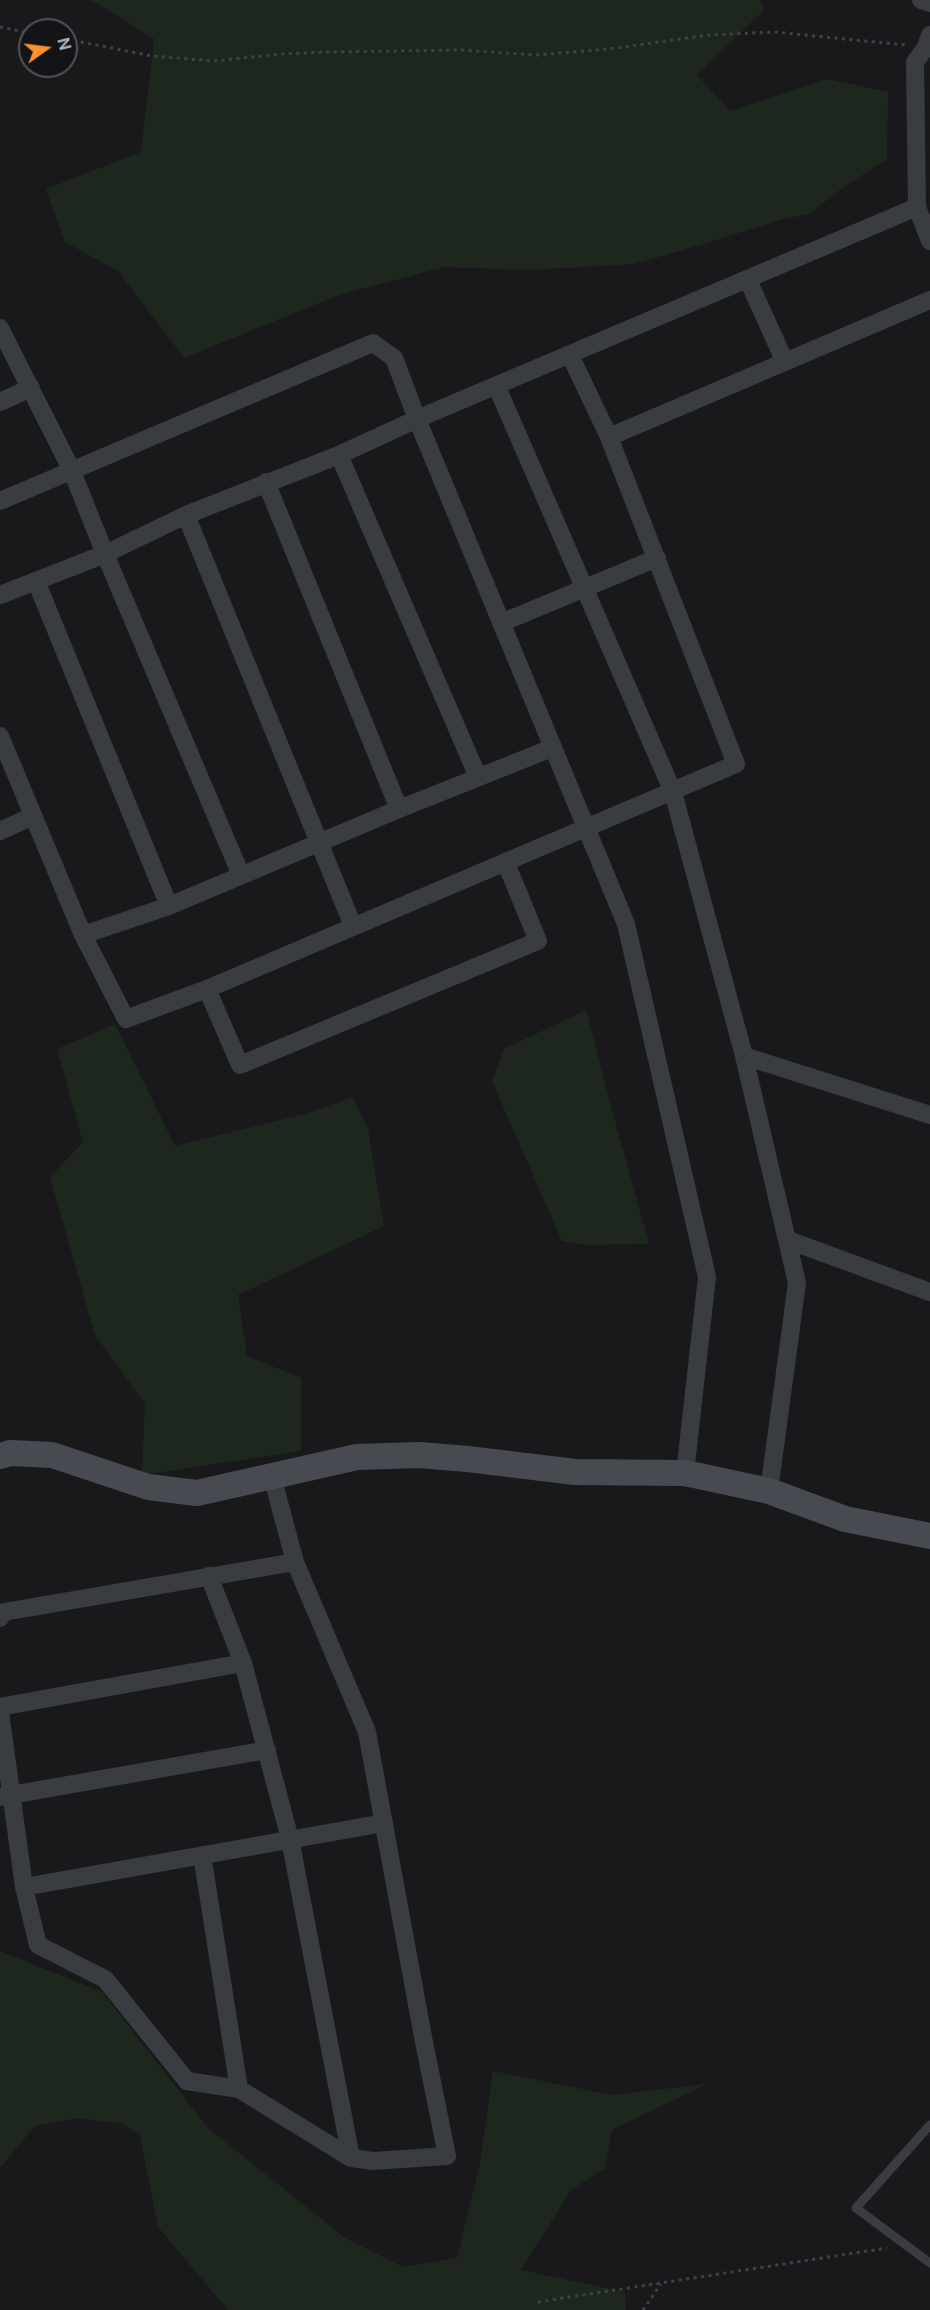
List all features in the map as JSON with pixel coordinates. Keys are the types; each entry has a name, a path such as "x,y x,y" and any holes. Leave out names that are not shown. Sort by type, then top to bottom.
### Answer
{"street":[{"path":"921,0 930,3"},
{"path":"929,44 915,62 917,207 930,241"},
{"path":"0,595 105,554 186,515 339,455 417,419 917,207"},
{"path":"748,280 784,362"},
{"path":"609,437 930,300"},
{"path":"0,328 72,471 241,875"},
{"path":"0,501 373,343 394,358 417,419 626,924 706,1277 686,1473"},
{"path":"0,736 83,935 126,1019 207,989 736,764 609,437 570,355"},
{"path":"497,387 673,792 744,1056 797,1283 769,1491"},
{"path":"0,402 32,388"},
{"path":"339,455 478,777"},
{"path":"266,482 399,808"},
{"path":"186,515 353,926"},
{"path":"501,623 585,590 657,558"},
{"path":"36,581 169,906"},
{"path":"83,935 169,906 399,808 552,748"},
{"path":"0,831 33,816"},
{"path":"207,989 240,1065 527,946 538,941 506,863"},
{"path":"744,1056 930,1115"},
{"path":"788,1240 930,1292"},
{"path":"0,1456 10,1454 52,1455 148,1487 197,1493 357,1457 420,1455 575,1472 686,1473 769,1491 845,1519 930,1536"},
{"path":"0,1712 6,1796 38,1945 105,1979 187,2081 239,2089 351,2157 373,2161 447,2156 367,1732 295,1562 272,1476"},
{"path":"0,1618 4,1612 295,1562"},
{"path":"209,1576 243,1663 290,1839 351,2157"},
{"path":"0,1707 243,1663"},
{"path":"6,1796 267,1750"},
{"path":"24,1887 384,1823"},
{"path":"202,1855 239,2089"}],"lane":[{"path":"930,2125 856,2208 930,2263"}],"path":[{"path":"0,27 18,31"},
{"path":"78,41 152,56 214,61 328,52 462,50 535,55 609,49 710,34 774,32 929,44"},
{"path":"538,2301 906,2245"},
{"path":"643,2310 661,2283"}],"shaded area":[{"path":"84,0 760,0 764,10 697,75 730,111 827,79 888,92 887,159 841,189 809,214 780,220 634,264 529,270 444,267 339,295 184,358 118,271 65,242 46,189 141,152 154,39 93,1"},
{"path":"586,1010 649,1244 586,1245 562,1241 492,1081 504,1049"},
{"path":"115,1024 175,1146 305,1114 353,1097 368,1129 384,1226 238,1295 247,1356 301,1378 301,1451 142,1475 145,1404 95,1335 50,1177 83,1142 57,1049"},
{"path":"0,1951 102,1992 208,2128 345,2238 403,2267 457,2258 480,2163 493,2071 612,2095 707,2084 612,2130 605,2168 571,2190 521,2270 625,2292 626,2310 228,2310 158,2227 140,2136 124,2124 79,2118 35,2126 0,2168"}]}
